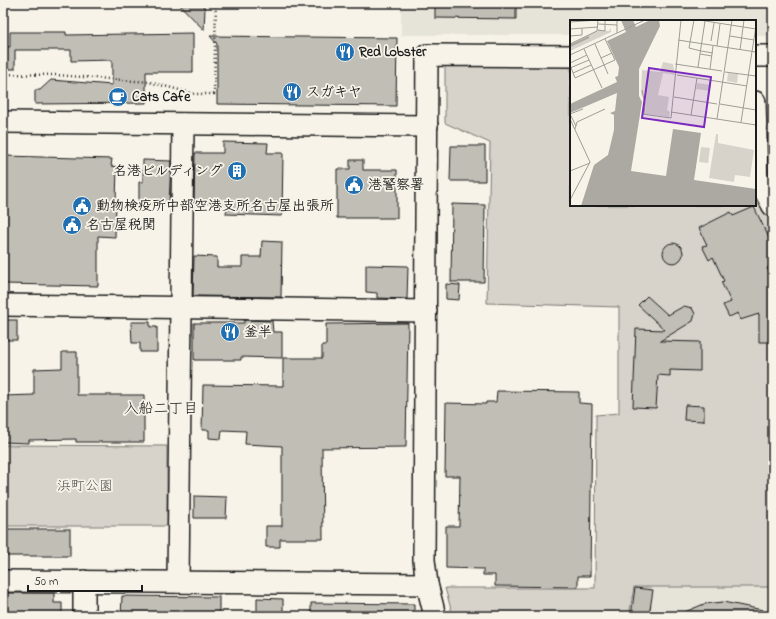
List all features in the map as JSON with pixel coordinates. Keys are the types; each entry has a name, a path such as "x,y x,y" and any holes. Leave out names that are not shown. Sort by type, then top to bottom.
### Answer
{"street":[{"path":"436,616 427,584 424,560 427,55 570,56"},
{"path":"756,56 773,56"},
{"path":"3,122 427,126"},
{"path":"178,582 183,124"},
{"path":"756,177 773,206"},
{"path":"3,304 426,311"},
{"path":"3,581 427,584"},
{"path":"84,581 84,616"}],"path":[{"path":"3,74 56,75 149,82 195,94 214,94 216,3"}],"shaded area":[{"path":"401,3 773,3 773,36 756,36 756,20 570,20 570,35 401,35"},
{"path":"634,587 773,587 773,616 629,616"}],"green space":[{"path":"445,61 570,61 570,206 756,206 756,190 773,219 773,587 634,587 629,616 453,616 445,588 595,588 596,415 619,413 619,307 487,303 490,143 445,123"},
{"name":"浜町公園","path":"3,445 167,446 167,526 3,526"}],"building":[{"path":"178,3 201,3 205,8 204,30"},
{"path":"435,3 516,3 516,19 435,18"},
{"path":"10,32 66,32 66,35 193,33 193,72 146,72 146,103 35,104 35,90 40,90 51,80 112,85 112,60 71,61 71,50 15,50 15,69 3,69 3,46 10,47"},
{"path":"210,36 397,38 396,106 217,104 217,44"},
{"name":"名港ビルディング","path":"223,142 268,143 267,153 283,153 282,216 226,214 227,204 194,203 195,153 223,153"},
{"path":"451,146 485,146 485,181 450,181"},
{"path":"6,156 112,159 111,166 117,167 115,237 98,236 98,286 4,284 3,208"},
{"path":"143,160 171,161 169,204 139,204 139,182 143,182"},
{"path":"350,160 363,160 363,170 397,170 397,218 337,218 337,169 350,169"},
{"path":"452,204 485,205 484,282 451,282"},
{"path":"754,207 773,246 773,266 767,268 773,281 773,310 771,310 770,342 759,342 759,314 740,320 738,313 729,317 723,305 731,302 721,282 724,281 713,257 709,260 702,246 707,245 699,228 731,212 733,216"},
{"path":"262,241 282,242 281,297 193,296 194,256 217,257 217,267 242,267 242,257 261,257"},
{"path":"669,243 677,243 683,249 683,257 677,263 669,263 663,257 663,249"},
{"path":"366,265 408,266 407,299 377,298 377,293 366,292"},
{"path":"446,284 460,285 459,300 446,299"},
{"path":"647,296 668,315 684,306 692,308 695,314 693,321 660,341 700,342 700,371 670,370 670,376 658,375 656,408 633,407 636,329 665,330 638,305"},
{"path":"3,320 17,320 17,340 3,340"},
{"path":"244,320 272,321 273,332 282,332 282,358 241,357 241,360 194,360 194,323 244,323"},
{"path":"131,322 150,322 150,327 157,327 157,352 140,352 140,343 132,343"},
{"path":"408,323 406,447 322,448 323,539 280,539 280,547 266,547 266,526 282,526 282,446 245,444 246,431 222,430 221,439 209,438 209,430 202,430 203,385 283,386 283,358 322,358 322,345 326,345 326,324"},
{"path":"62,352 77,352 77,395 144,395 144,442 76,442 76,439 29,440 29,443 3,442 3,396 34,395 34,369 62,368"},
{"path":"497,391 579,392 579,403 592,404 590,576 578,576 578,587 495,586 495,575 483,575 483,569 446,568 446,526 459,526 460,476 445,476 446,403 486,404 486,402 496,402"},
{"path":"685,405 704,406 704,421 684,420"},
{"path":"194,496 227,497 226,518 194,518"},
{"path":"3,529 70,529 70,556 3,556"},
{"path":"635,588 653,590 649,616 631,616"},
{"path":"3,593 54,593 54,603 62,603 62,616 3,616"},
{"path":"122,596 219,597 219,616 121,616"},
{"path":"257,598 283,599 283,616 257,616"},
{"path":"723,602 763,610 762,616 675,616 704,604"},
{"path":"311,603 414,604 414,616 311,616"}],"place":[{"name":"Red Lobster","path":"345,52"},
{"name":"スガキヤ","path":"292,92"},
{"name":"Cats Cafe","path":"118,97"},
{"name":"名港ビルディング","path":"237,171"},
{"name":"港警察署","path":"354,185"},
{"name":"動物検疫所中部空港支所名古屋出張所","path":"82,206"},
{"name":"名古屋税関","path":"72,225"},
{"name":"釜半","path":"230,332"}],"district":[{"name":"入船二丁目","path":"161,409"}]}
